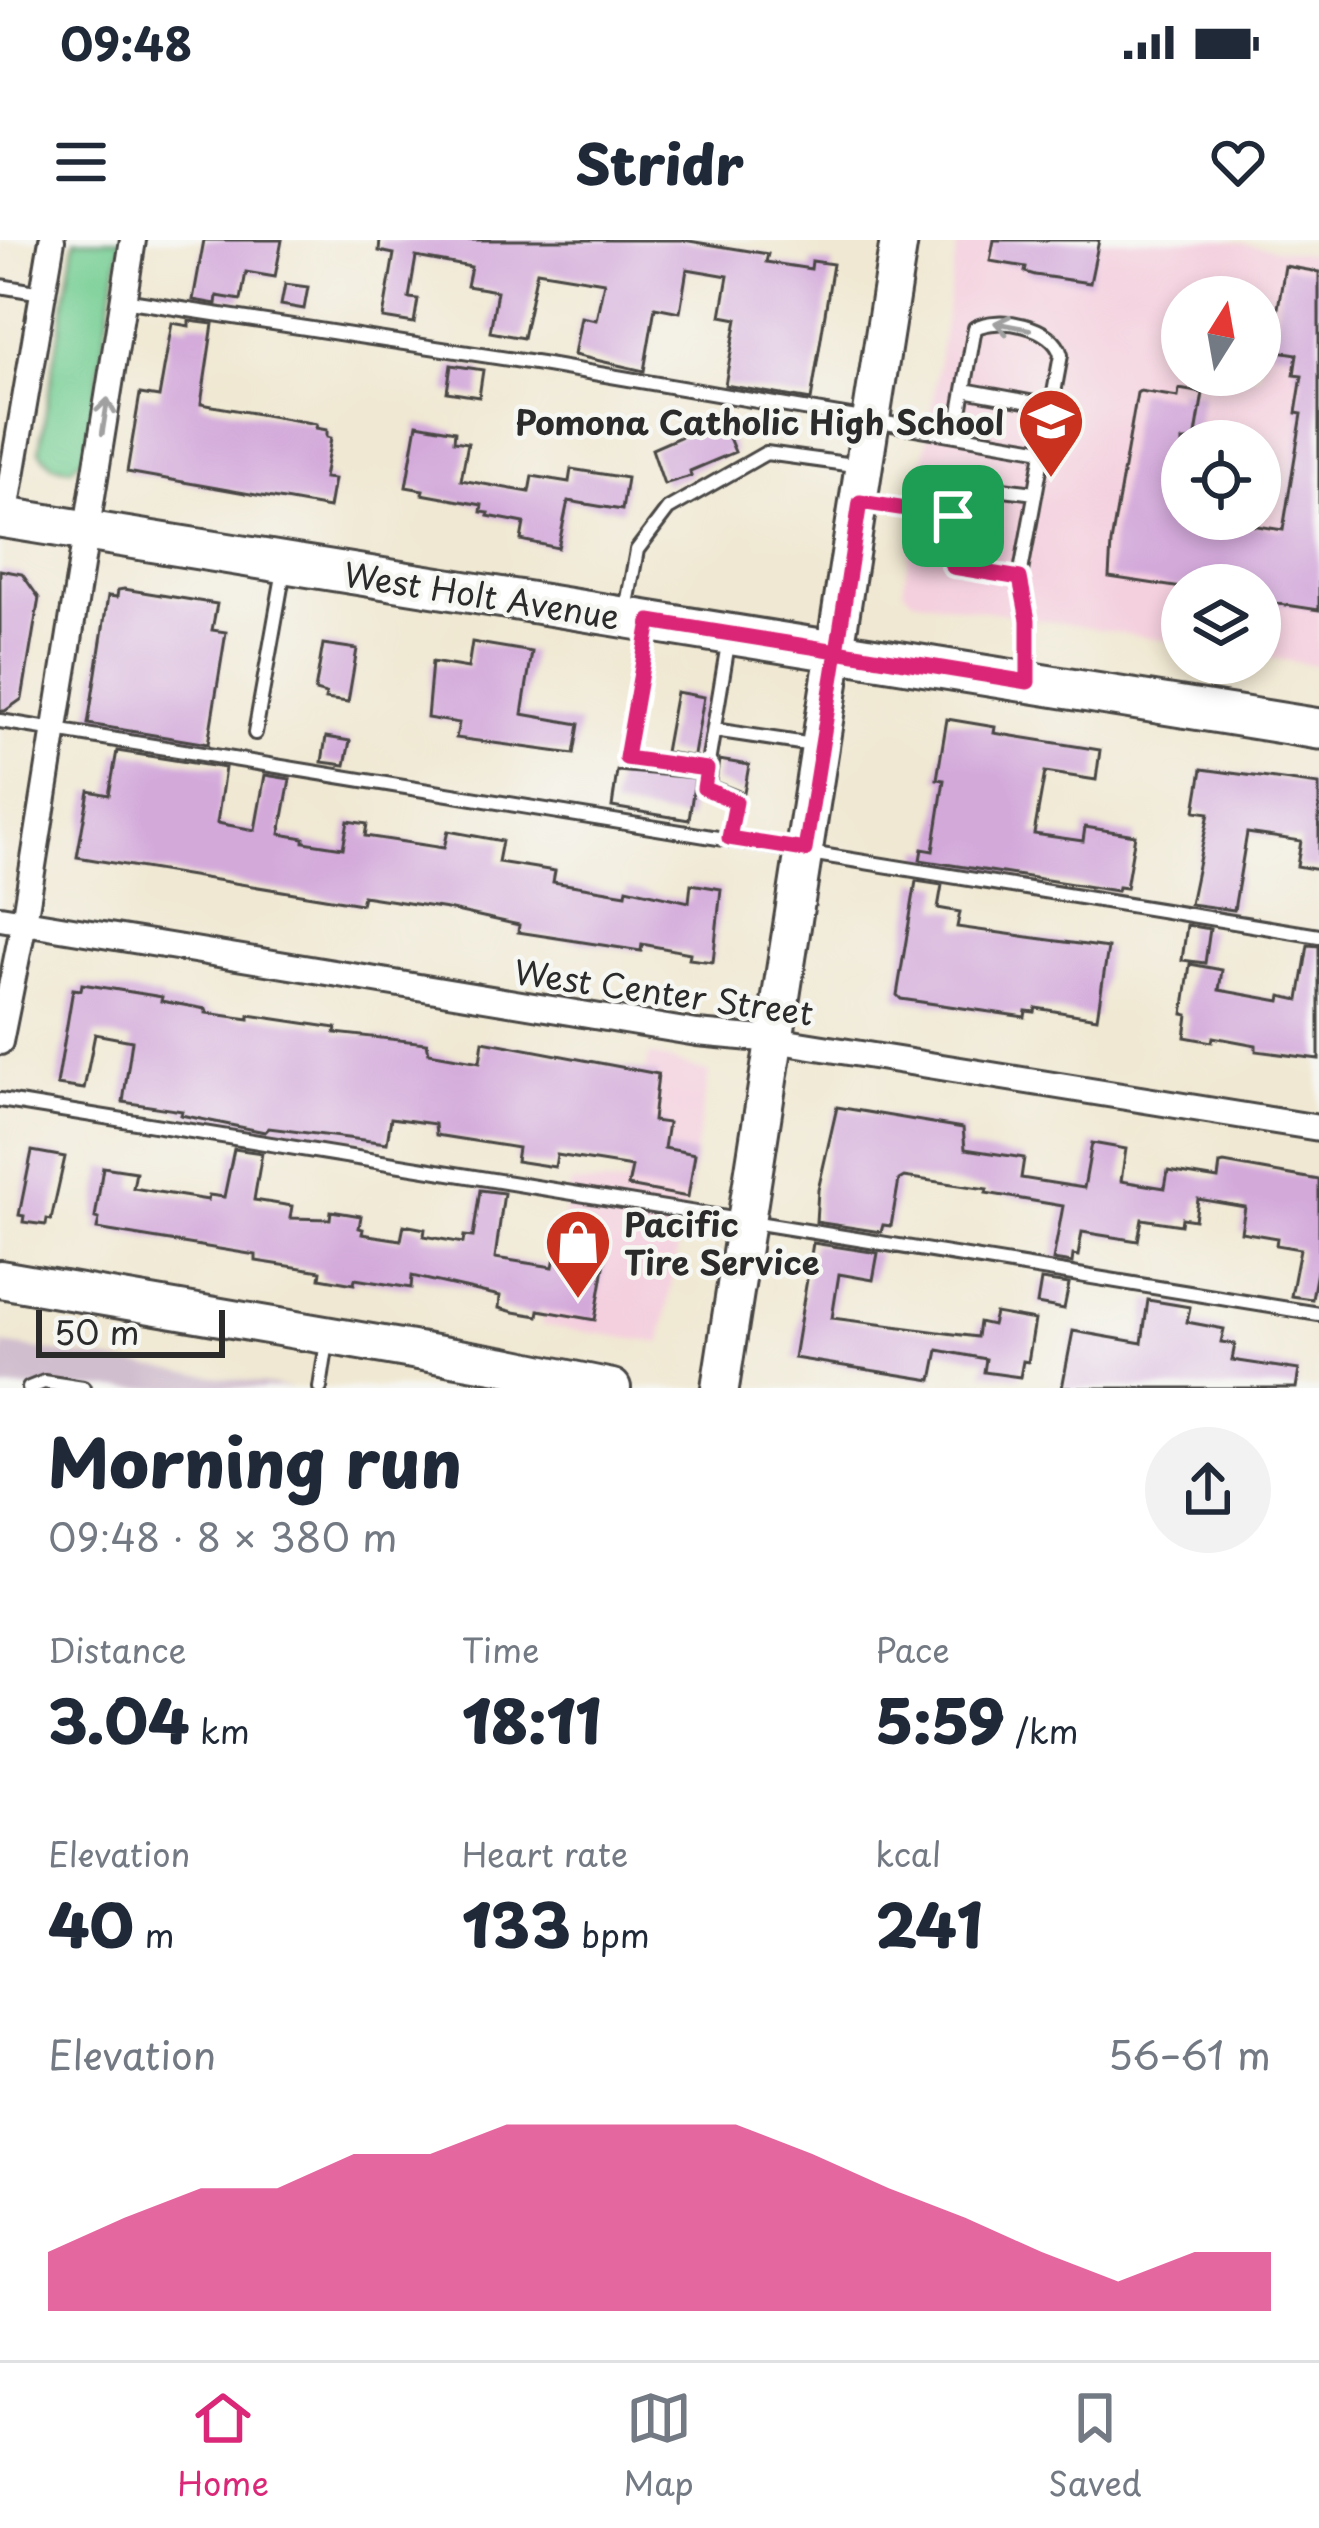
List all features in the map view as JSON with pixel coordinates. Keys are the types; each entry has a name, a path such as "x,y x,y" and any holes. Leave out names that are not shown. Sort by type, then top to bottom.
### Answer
{"main road":[{"name":"West Holt Avenue","path":"3,517 1319,729"}],"street":[{"path":"3,517 52,240"},
{"path":"0,1042 12,920 54,730 133,240"},
{"path":"720,1388 899,240"},
{"name":"West Center Street","path":"12,920 698,1033 773,1040 1319,1128"},
{"path":"0,1279 612,1388"}],"lane":[{"path":"0,286 43,293"},
{"path":"123,300 541,364 1043,450"},
{"path":"956,435 975,328 999,322 1043,332 1058,344 1061,355 1020,578 1028,620 1028,682"},
{"path":"964,390 1052,406"},
{"path":"707,769 626,758 637,619 637,550 668,509 766,453 953,516"},
{"path":"1020,578 953,567 947,556 953,516 958,492 971,485 1035,494"},
{"path":"255,733 286,563"},
{"path":"729,838 736,802 704,788 730,634"},
{"path":"0,721 1319,936"},
{"path":"714,730 822,746"},
{"path":"0,1100 1319,1314"},
{"path":"320,1388 328,1335"},
{"path":"29,1388 44,1382 83,1388"}],"shaded area":[{"name":"Pomona Catholic High School","path":"958,240 1223,240 1319,256 1319,666 1281,660 1281,564 1161,564 1161,640 913,599 903,590"},
{"path":"649,1054 709,1073 661,1343 541,1325 571,1183 627,1185"},
{"path":"3,1344 292,1388 0,1388"}],"green space":[{"path":"75,240 121,240 85,456 71,468 53,465 39,451"}],"building":[{"path":"204,240 282,240 275,277 246,272 241,300 217,296 216,304 193,300"},
{"path":"380,240 683,240 768,254 766,262 811,269 812,261 833,264 811,400 725,385 737,319 721,316 728,276 687,269 680,312 655,307 644,371 574,355 581,317 596,320 604,282 537,271 523,338 490,332 497,291 467,286 471,267 416,257 409,298 418,299 414,323 383,318 394,254 379,251"},
{"path":"994,240 1099,240 1090,283 1035,275 1025,272 1026,267 990,261"},
{"path":"1285,266 1319,272 1319,610 1281,604 1281,564 1161,564 1161,585 1109,577 1111,543 1140,391 1202,396 1198,420 1161,420 1161,540 1281,540 1302,414 1296,413 1302,376 1294,375 1297,354 1281,352"},
{"path":"285,284 308,287 304,309 281,305"},
{"path":"189,321 213,324 201,404 317,424 316,428 327,430 331,438 324,478 334,479 329,508 127,472 140,394 159,397 172,323 189,326"},
{"path":"451,365 483,370 479,397 447,392"},
{"path":"721,419 735,452 690,471 691,476 664,484 652,449"},
{"path":"417,424 455,431 454,441 468,443 461,480 529,492 532,476 569,482 571,469 627,478 622,510 568,501 558,548 521,540 524,523 488,516 481,512 482,505 406,487"},
{"path":"0,570 22,574 39,598 22,699 5,711 0,711"},
{"path":"118,590 217,604 212,630 226,632 208,744 88,724 108,596 117,597"},
{"path":"472,642 532,652 522,714 579,724 574,754 456,738 459,723 427,718 432,662 468,668"},
{"path":"323,644 357,649 348,702 325,699 326,694 315,691"},
{"path":"676,692 704,697 694,755 698,757 665,752"},
{"path":"947,719 995,727 994,733 1100,750 1096,780 1045,772 1034,834 1083,841 1085,827 1135,835 1126,888 1117,891 920,860 922,849 933,851 944,780 937,779"},
{"path":"326,737 350,741 345,765 322,762"},
{"path":"117,751 225,768 217,823 255,830 265,775 290,779 280,834 304,838 304,842 343,848 348,821 367,824 365,836 444,848 448,831 502,841 498,862 555,871 553,882 626,894 627,888 689,902 691,884 721,889 713,962 642,944 641,951 518,932 519,925 447,909 363,896 361,904 77,857 89,791 109,795"},
{"path":"719,760 749,765 744,793 716,782"},
{"path":"1202,769 1319,785 1319,870 1297,866 1301,841 1247,833 1234,910 1190,904 1209,813 1195,811"},
{"path":"617,771 695,778 689,820 612,807"},
{"path":"916,881 942,885 938,908 960,912 957,927 1108,948 1097,1018 1036,1008 1026,1011 1025,1017 901,999 897,995"},
{"path":"1187,925 1210,929 1205,963 1182,960"},
{"path":"1308,945 1319,946 1319,1059 1256,1051 1256,1045 1213,1037 1212,1042 1185,1037 1190,964 1222,970 1219,990 1299,1000"},
{"path":"82,984 162,997 161,1001 206,1009 206,1013 249,1019 249,1015 336,1028 335,1033 427,1043 429,1053 480,1062 483,1041 658,1074 653,1121 668,1123 664,1148 695,1154 688,1197 628,1186 632,1167 557,1155 555,1167 516,1161 518,1148 436,1135 435,1124 391,1118 387,1143 269,1128 265,1132 123,1102 132,1041 95,1034 84,1089 57,1085 73,989 81,990"},
{"path":"837,1107 963,1128 965,1149 1024,1158 1021,1178 1084,1188 1092,1143 1126,1149 1121,1181 1165,1188 1168,1171 1218,1179 1224,1163 1319,1180 1319,1260 1312,1299 1291,1296 1300,1249 1276,1245 1277,1238 1241,1232 1245,1207 1198,1199 1195,1220 1182,1218 1181,1225 1142,1219 1138,1241 1082,1232 1072,1263 1053,1260 1063,1206 986,1193 987,1189 904,1177 899,1180 891,1226 883,1225 881,1232 816,1222 818,1190"},
{"path":"234,1149 262,1153 254,1200 292,1206 290,1218 330,1219 331,1211 361,1216 362,1234 401,1240 404,1225 425,1229 424,1236 463,1243 464,1236 473,1237 480,1190 504,1193 495,1258 553,1267 558,1241 607,1249 595,1320 539,1310 538,1316 514,1312 499,1308 500,1296 412,1276 411,1288 355,1279 354,1284 320,1278 321,1271 256,1261 256,1255 97,1229 103,1167 136,1172 133,1188 208,1200 209,1195 224,1197"},
{"path":"32,1151 65,1157 46,1225 23,1222 24,1216 19,1215"},
{"path":"813,1243 878,1253 873,1280 839,1274 832,1318 977,1337 979,1322 992,1325 995,1313 1035,1320 1028,1362 1023,1361 1020,1377 984,1372 986,1359 938,1350 932,1380 794,1358"},
{"path":"1041,1280 1069,1284 1064,1309 1037,1304"},
{"path":"1148,1300 1190,1307 1187,1322 1224,1329 1221,1342 1235,1344 1232,1360 1299,1370 1296,1388 1062,1388 1073,1331 1142,1343"}],"place":[{"name":"Pomona Catholic High School","path":"1051,480"},
{"name":"Pacific Tire Service","path":"578,1301"}],"route":[{"path":"953,516 860,502 837,651 650,621 626,758 707,769 704,788 736,802 729,838 805,850 837,651 1028,682 1028,620 1020,578 953,567 947,556 953,516"}]}
